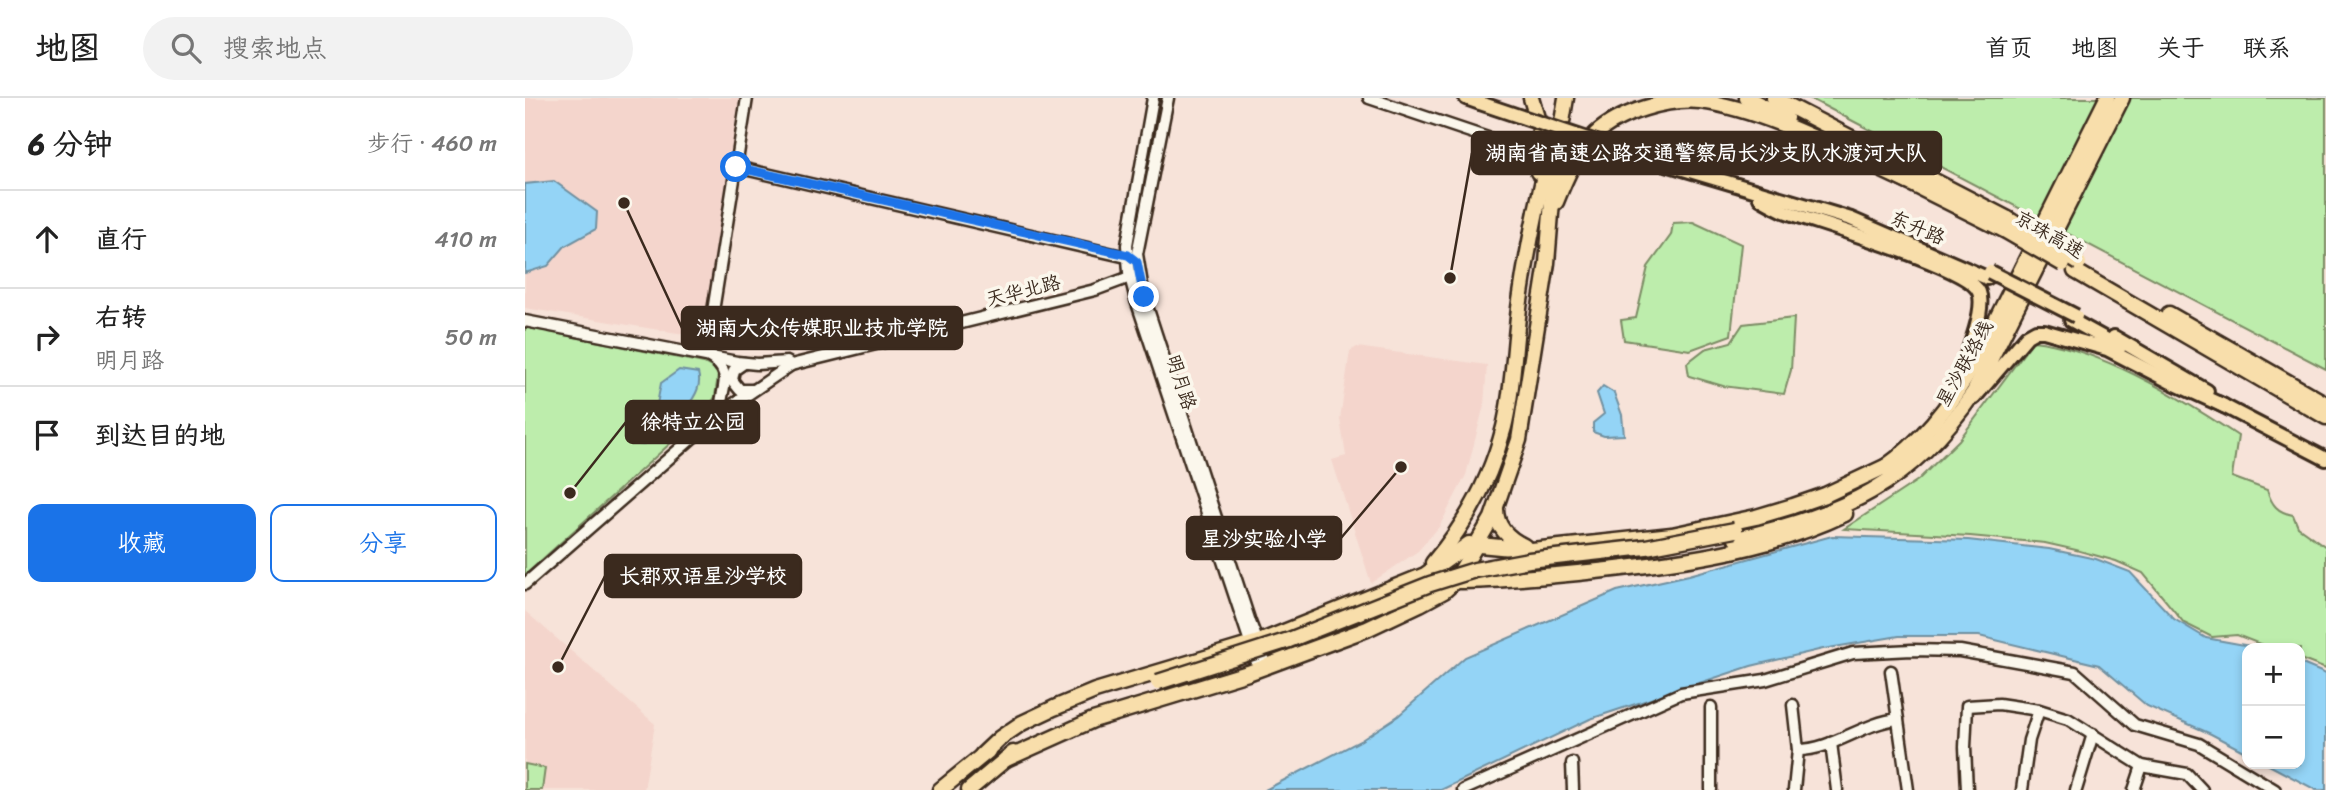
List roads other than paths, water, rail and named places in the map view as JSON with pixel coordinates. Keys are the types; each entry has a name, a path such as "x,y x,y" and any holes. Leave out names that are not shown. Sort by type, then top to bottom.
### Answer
{"highway":[{"path":"1531,98 1540,128 1537,202"},
{"path":"1404,583 1431,565 1459,530 1478,498 1493,464 1504,425 1537,202 1559,98"},
{"path":"1006,759 1093,720 1263,668 1378,624 1444,591 1455,581 1496,508 1522,428 1541,303 1555,164 1566,98"},
{"name":"京珠高速","path":"1747,98 1908,183 2005,224"},
{"name":"京珠高速","path":"1774,98 2005,224 2326,417"},
{"path":"969,790 1006,759 1054,727 1160,685 1280,644 1430,584 1475,570 1529,560 1735,535 1819,505 1869,480 1955,407 2074,160 2107,98"},
{"name":"星沙联络线","path":"1735,535 1822,514 1867,495 1890,481 1931,447 1955,407 1974,391 2122,98"},
{"path":"1550,216 1568,172 1597,132 1617,119 1656,104 1698,100 1779,123 1908,183"},
{"name":"京珠高速","path":"2077,267 2326,404"},
{"path":"940,790 1000,737 1022,723 1095,691 1254,643 1425,575 1469,544 1532,550 1672,535 1756,517 1825,495 1891,464"},
{"path":"1455,581 1497,581 1612,570 1718,553 1785,537 1824,524 1857,509 1890,481"},
{"path":"1496,508 1496,516 1503,531 1532,550"},
{"path":"982,755 1084,705 1160,685"}],"main road":[{"name":"东升路","path":"1466,98 1486,101 1738,187 1851,219 1988,275"},
{"name":"东升路","path":"1627,149 1851,215 1926,244 2074,318 2225,401 2326,452"},
{"path":"1738,187 1782,210 1955,272 1974,284 1981,301 1955,407"},
{"name":"东升路","path":"2074,318 2224,406 2326,459"},
{"path":"1955,407 1994,376 2027,335 2036,331 2056,333 2107,349 2224,406"}],"street":[{"path":"706,355 747,98"},
{"name":"明月路","path":"1153,98 1128,233 1128,255 1263,668"},
{"name":"明月路","path":"1135,271 1168,98"},
{"path":"1369,98 1491,139"},
{"path":"736,167 1128,255 1135,271"},
{"name":"天华北路","path":"791,365 1095,290 1135,271"},
{"path":"525,321 748,363 787,362 791,365 786,371 773,375 722,412 525,584"},
{"path":"706,355 716,361 744,391 754,388"},
{"path":"722,412 737,367 748,363"},
{"path":"748,363 759,374 754,388"},
{"path":"721,368 726,387 720,405 722,412"},
{"path":"1463,790 1681,693 1765,680 1853,653 1912,650 1960,651 2075,672 2135,725 2199,744 2275,790"},
{"path":"1891,671 1908,790"},
{"path":"1967,790 1967,706 1999,704 2039,710 2068,719 2142,766 2187,774 2202,790"},
{"path":"1793,705 1798,750 1794,790"},
{"path":"1711,707 1711,790"},
{"path":"2022,790 2029,740 2039,710"},
{"path":"1798,750 1813,750 1851,732 1898,719"},
{"path":"2076,790 2093,734"},
{"path":"1831,743 1837,790"},
{"path":"1572,762 1573,790"},
{"path":"2134,790 2142,766"}],"water":[{"path":"554,181 597,212 596,229 565,246 548,266 525,273 525,184"},
{"path":"679,370 698,373 696,394 671,423 643,445 639,444 632,434 655,415 661,383"},
{"path":"1603,386 1614,393 1622,415 1624,435 1604,436 1593,432 1593,423 1604,414 1597,393"},
{"path":"1832,536 1968,540 2049,549 2096,559 2130,572 2174,619 2206,638 2242,645 2242,750 2147,706 2099,665 1979,636 1899,636 1823,649 1751,666 1590,719 1441,790 1265,790 1360,741 1398,716 1465,657 1617,591 1689,575"},
{"path":"2305,665 2326,674 2326,790 2316,790 2276,769 2305,769"}],"place":[{"name":"湖南大众传媒职业技术学院","path":"624,203"},
{"name":"湖南省高速公路交通警察局长沙支队水渡河大队","path":"1450,278"},
{"name":"星沙实验小学","path":"1401,467"},
{"name":"徐特立公园","path":"570,493"},
{"name":"长郡双语星沙学校","path":"558,667"}]}
